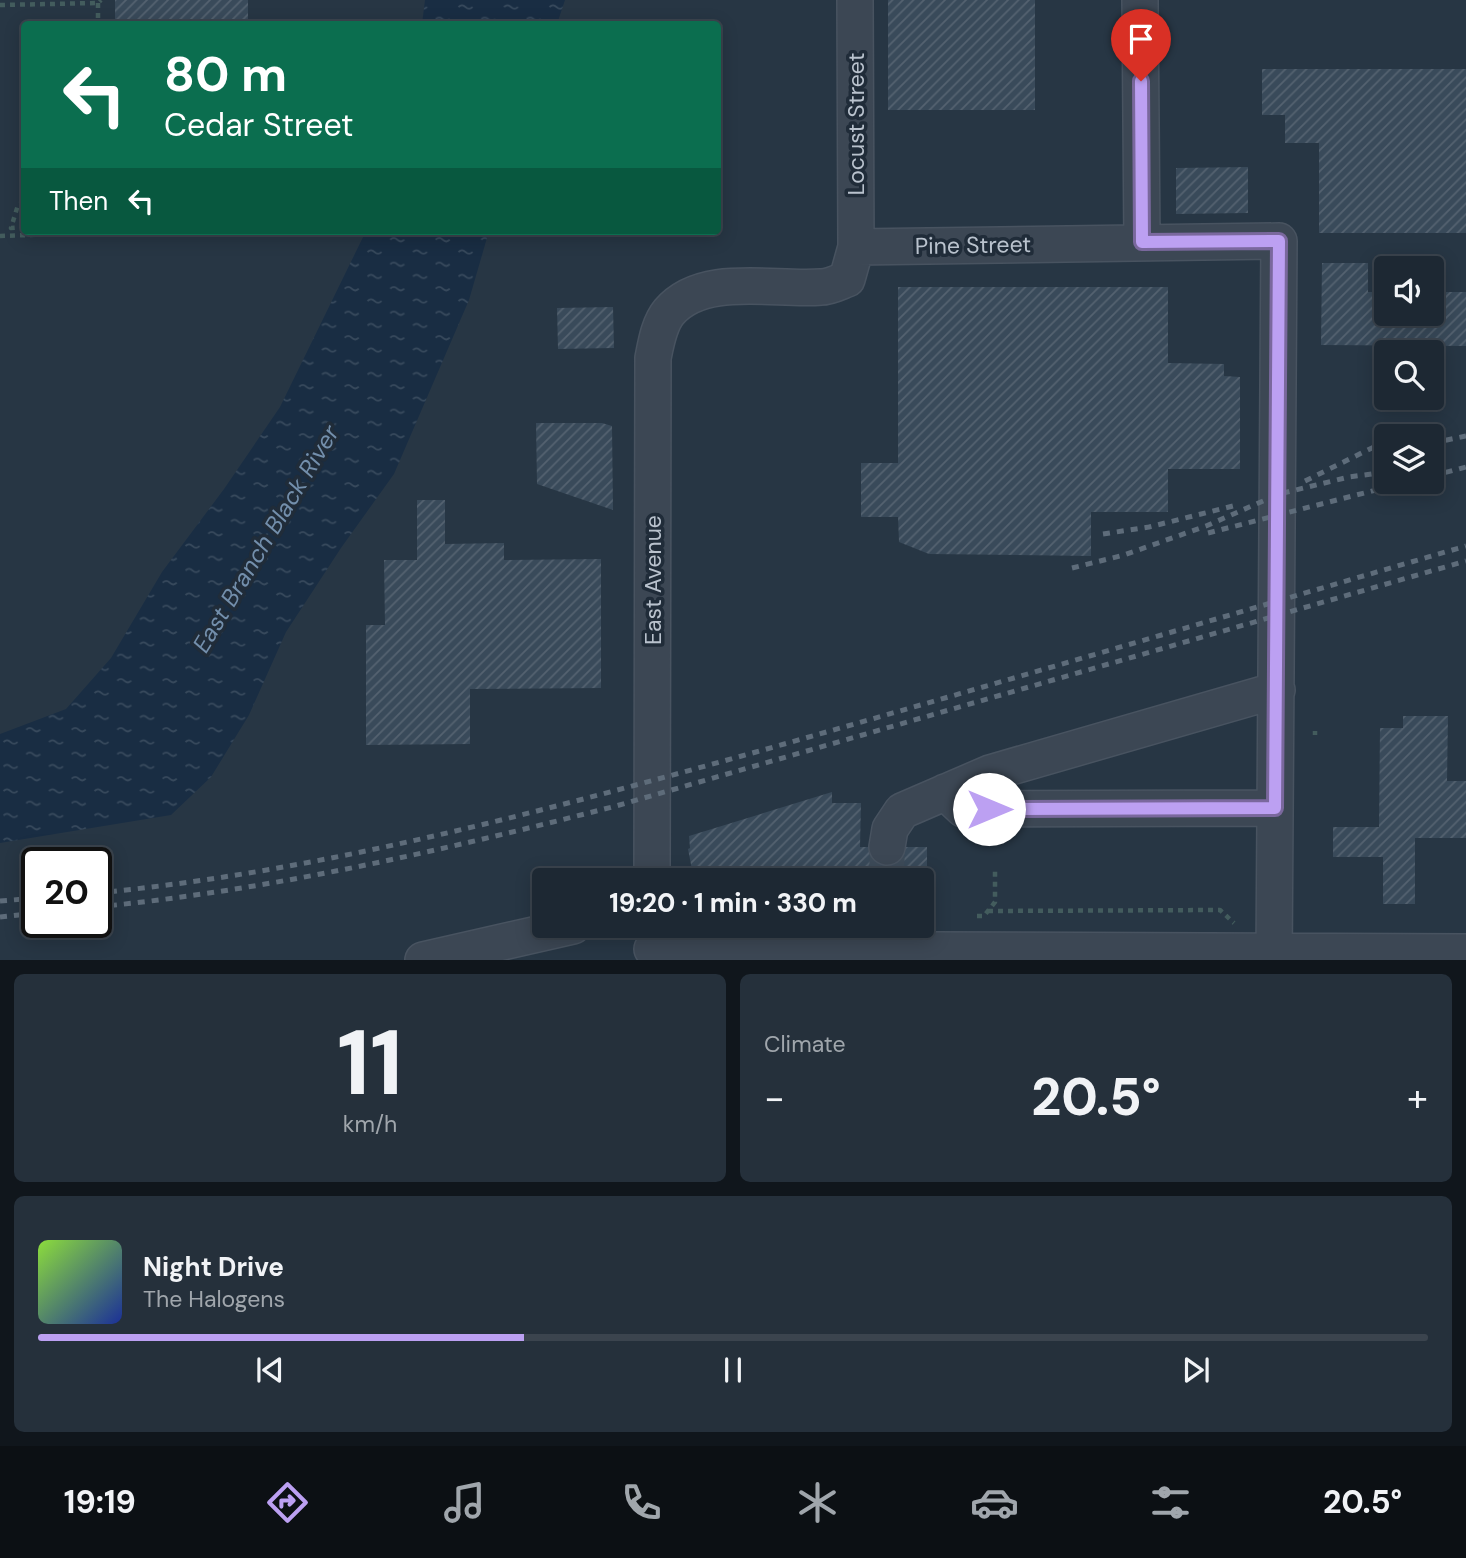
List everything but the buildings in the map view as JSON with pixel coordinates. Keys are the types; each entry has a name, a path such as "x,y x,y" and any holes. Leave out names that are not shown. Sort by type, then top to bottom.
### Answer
{"street":[{"name":"Locust Street","path":"855,0 856,247"},
{"path":"1140,0 1142,242"},
{"name":"Pine Street","path":"856,247 1279,241 1276,690"},
{"name":"East Avenue","path":"652,868 653,358 658,335 669,312 692,295 719,287 824,287 847,279 856,247"},
{"path":"887,847 890,829 902,811 990,773 1276,690 1274,955"},
{"path":"945,792 963,809 1275,808"},
{"path":"423,960 532,935"},
{"path":"652,945 886,938 1274,955 1466,952"}],"path":[{"path":"0,5 99,1 98,21"},
{"path":"9,236 18,205 21,203"},
{"path":"11,228 21,227"},
{"path":"0,236 38,235"},
{"path":"977,916 984,916 995,901 995,871"},
{"path":"988,911 1220,910 1243,930"}],"water":[{"path":"425,0 565,0 558,21 422,21"},
{"name":"East Branch Black River","path":"364,235 488,235 469,300 394,474 286,632 249,715 211,777 171,815 0,843 0,734 66,709 111,658 162,572 224,489 280,407"}],"tunnel":[{"path":"887,847 887,868"}],"railway":[{"path":"1444,441 1466,436"},
{"path":"1305,481 1374,447"},
{"path":"1444,473 1466,467"},
{"path":"1072,568 1124,555 1206,526 1279,494 1374,474"},
{"path":"1208,533 1374,490"},
{"path":"1103,534 1149,527 1233,506"},
{"path":"112,891 263,871 511,817 756,752 1466,546"},
{"path":"112,905 227,890 358,867 616,806 1466,561"},
{"path":"0,901 21,899"},
{"path":"0,917 21,915"}],"route":[{"path":"989,809 1275,808 1279,241 1142,242 1141,81"}]}
